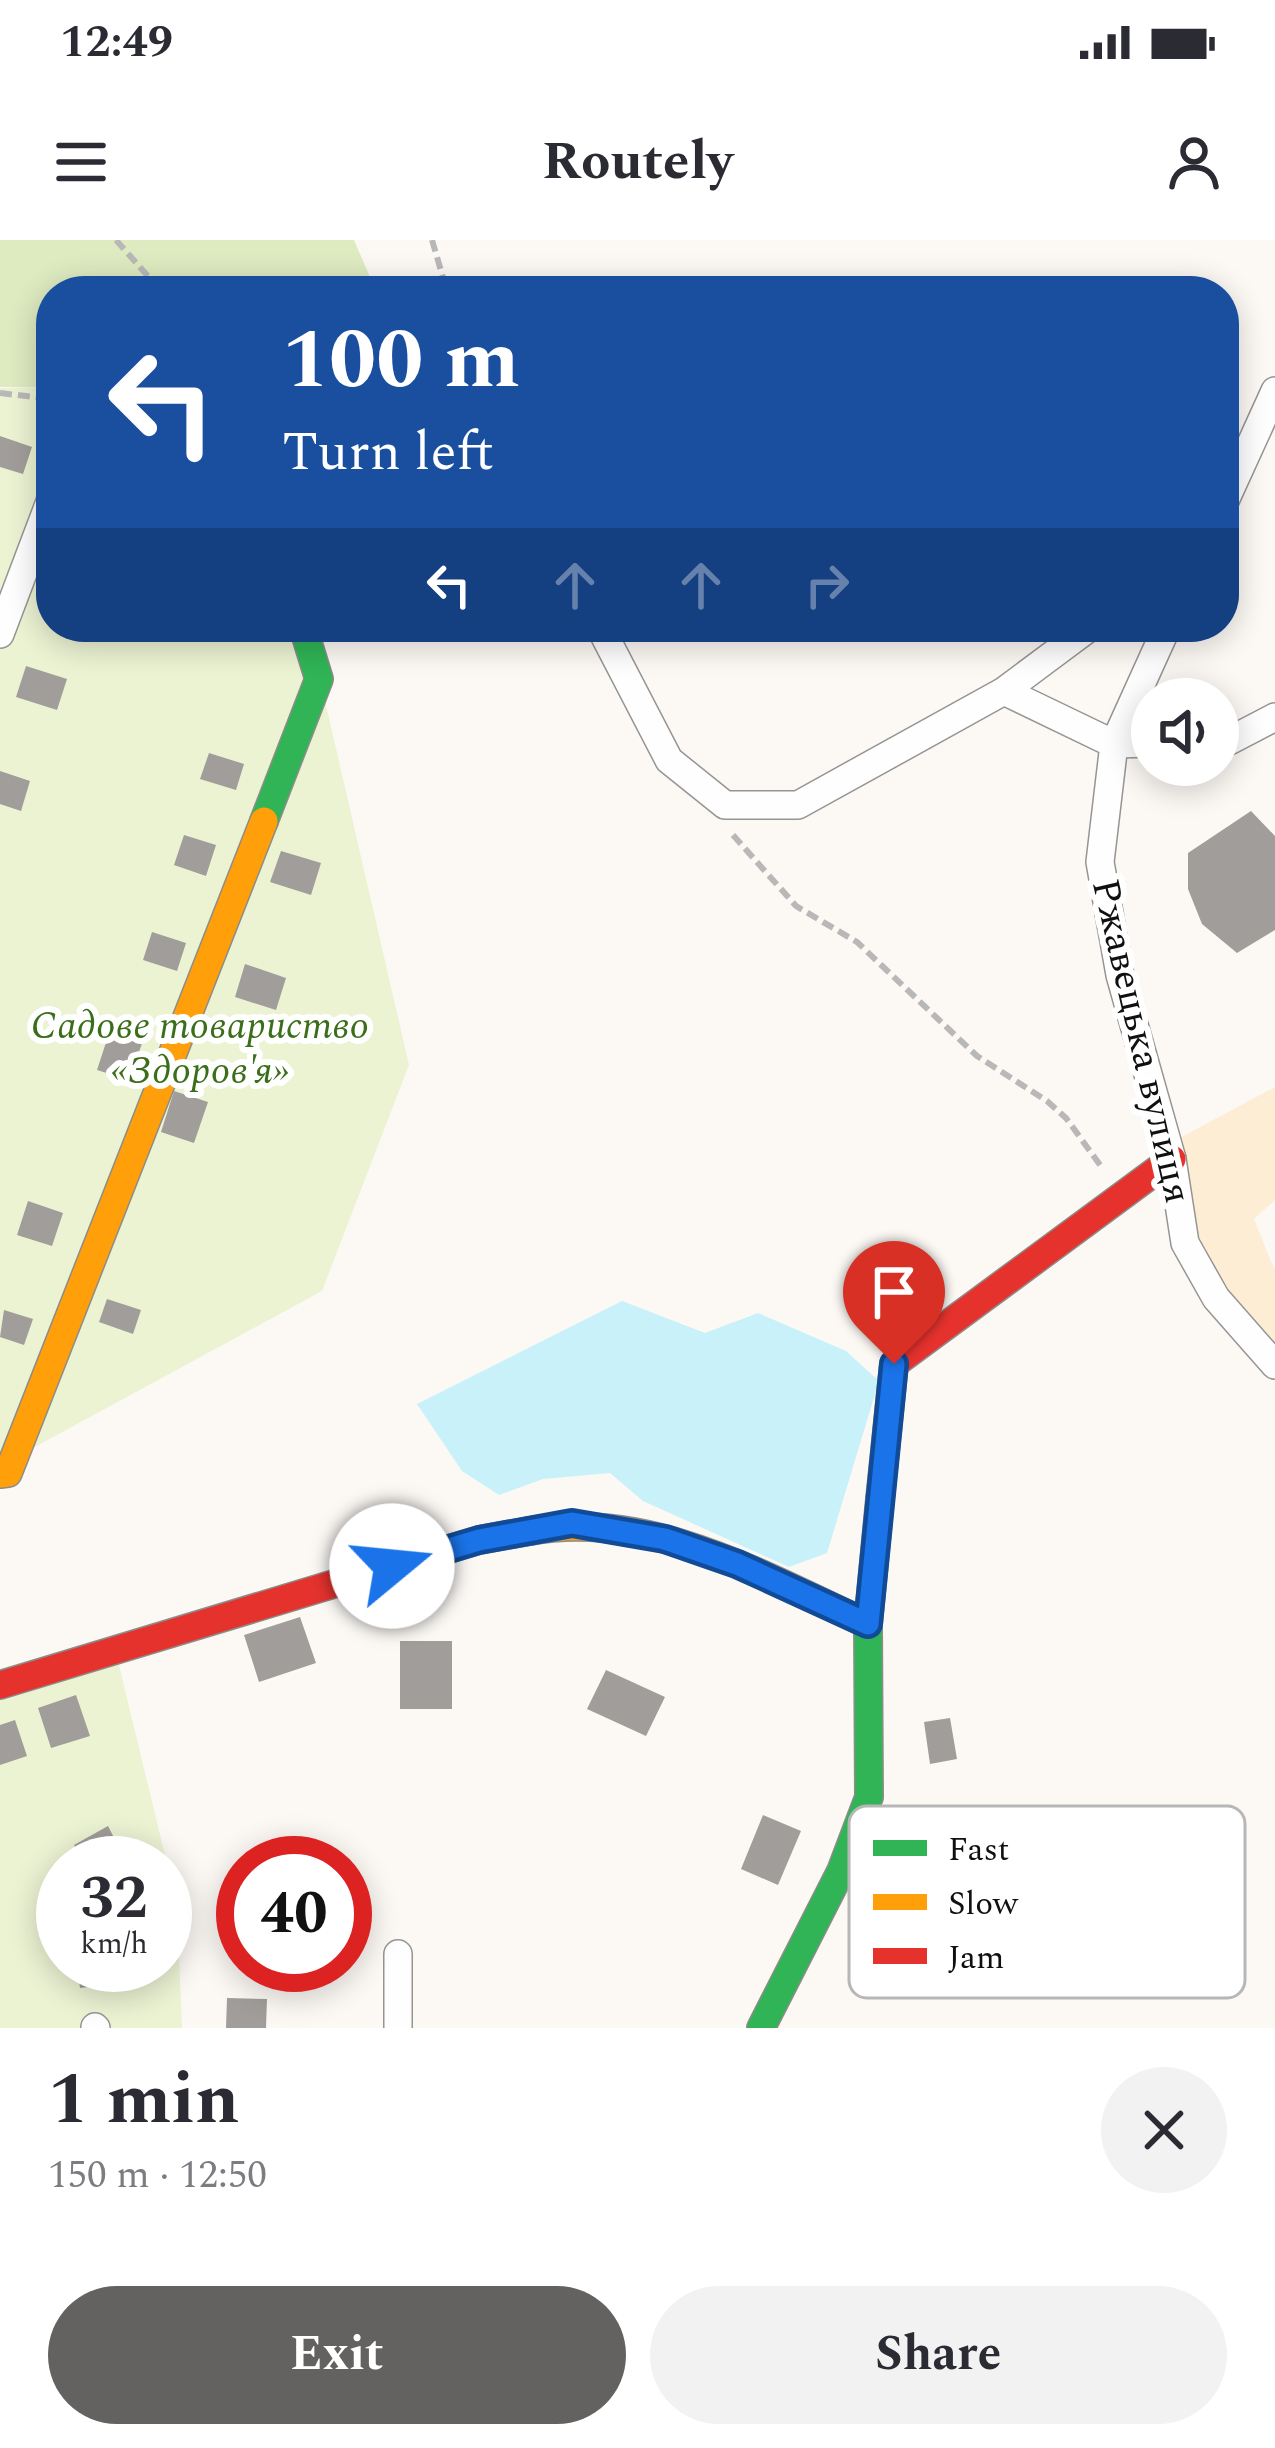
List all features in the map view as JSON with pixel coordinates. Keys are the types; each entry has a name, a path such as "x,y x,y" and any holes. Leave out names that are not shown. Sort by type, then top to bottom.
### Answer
{"street":[{"path":"1239,470 1275,391"},
{"path":"0,634 36,539"},
{"path":"0,1474 8,1473 319,680 308,642"},
{"path":"608,642 669,760 725,805 798,805 1004,691 1070,642"},
{"name":"Ржавецька вулиця","path":"1160,642 1114,744 1100,862 1120,975 1172,1160 1185,1243 1216,1298 1275,1366"},
{"path":"1004,691 1114,744 1131,744"},
{"path":"1239,735 1275,717"},
{"path":"865,1806 868,1624 894,1364 1172,1160"},
{"path":"0,1685 479,1540 572,1523 683,1545 737,1564 868,1624"},
{"path":"760,2028 849,1849"},
{"path":"398,1954 398,2028"}],"path":[{"path":"116,240 148,276"},
{"path":"431,240 442,276"},
{"path":"0,393 36,397"},
{"path":"725,805 724,823 749,858 796,906 857,942 977,1056 1047,1101 1066,1118 1122,1196"}],"green space":[{"path":"0,240 354,240 370,276 36,276 36,387 0,387"},
{"name":"Садове товариство «Здоров'я»","path":"36,387 36,642 311,642 409,1065 322,1291 0,1466 0,388"},
{"path":"118,1661 160,1836 36,1836 36,1992 181,1992 182,2028 0,2028 0,1693"}],"sand":[{"path":"1275,1087 1275,1200 1254,1219 1275,1271 1275,1359 1185,1243 1174,1141"}],"water":[{"path":"622,1301 705,1333 758,1313 846,1351 879,1381 827,1553 789,1567 643,1501 610,1473 543,1479 499,1495 462,1471 417,1404"}],"building":[{"path":"0,436 32,447 23,474 0,467"},
{"path":"26,666 67,679 57,710 16,697"},
{"path":"209,753 244,764 236,790 200,779"},
{"path":"0,771 30,781 21,811 0,804"},
{"path":"1251,811 1275,836 1275,930 1237,953 1202,924 1188,889 1188,853"},
{"path":"184,835 216,845 206,876 174,865"},
{"path":"281,851 321,863 311,895 270,882"},
{"path":"152,932 186,943 177,971 143,960"},
{"path":"245,964 286,978 276,1010 235,997"},
{"path":"112,1024 145,1035 129,1080 97,1070"},
{"path":"174,1091 208,1102 194,1143 161,1132"},
{"path":"28,1201 63,1213 52,1246 17,1235"},
{"path":"107,1299 141,1310 133,1334 99,1322"},
{"path":"4,1310 33,1319 24,1345 0,1337"},
{"path":"300,1617 316,1663 259,1682 244,1635"},
{"path":"400,1641 452,1641 452,1709 400,1709"},
{"path":"606,1670 665,1697 646,1736 587,1709"},
{"path":"76,1695 90,1736 51,1748 38,1708"},
{"path":"950,1718 957,1759 930,1764 924,1722"},
{"path":"15,1720 27,1756 0,1765 0,1725"},
{"path":"763,1815 801,1831 778,1885 741,1869"},
{"path":"108,1826 113,1836 90,1836"},
{"path":"227,1998 267,1999 266,2028 226,2028"}],"traffic: fast":[{"path":"264,821 319,679 308,642"},
{"path":"866,1806 868,1624 880,1499"},
{"path":"761,2028 849,1850"}],"traffic: slow":[{"path":"0,1474 8,1473 264,821"},
{"path":"530,1531 574,1527 661,1538 746,1568 868,1624"}],"traffic: jam":[{"path":"880,1499 894,1364 1172,1159"},
{"path":"0,1685 479,1540 530,1531"}],"route":[{"path":"392,1566 479,1540 572,1523 665,1539 737,1564 868,1624 894,1364"}]}
